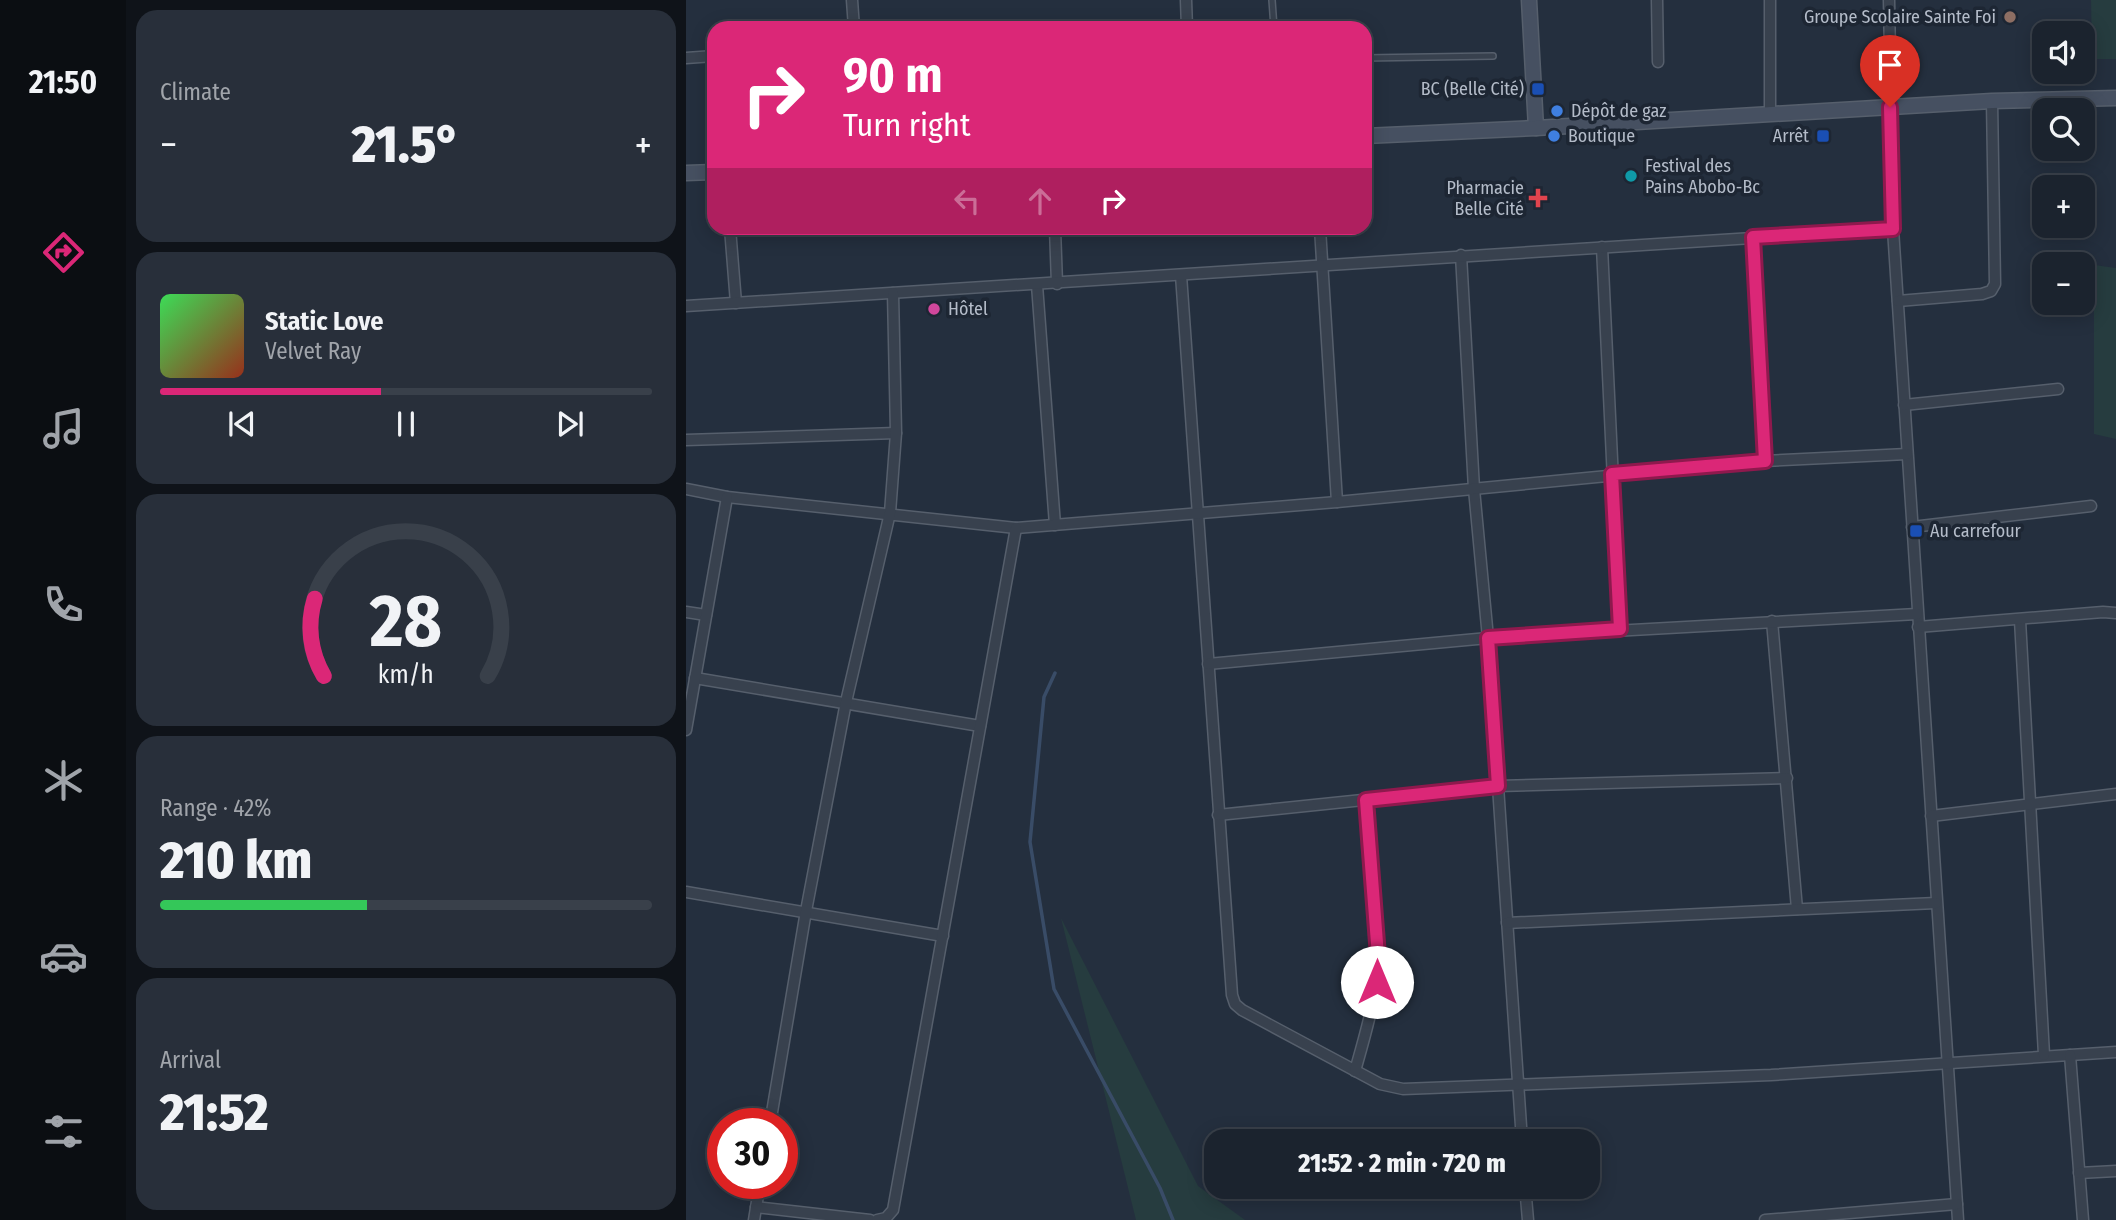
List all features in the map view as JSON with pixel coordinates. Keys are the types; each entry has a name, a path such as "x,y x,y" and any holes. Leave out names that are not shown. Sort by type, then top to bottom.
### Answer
{"street":[{"path":"852,0 854,21"},
{"path":"1186,0 1187,21"},
{"path":"1529,0 1536,128"},
{"path":"1657,0 1658,62"},
{"path":"1770,0 1770,114"},
{"path":"1889,0 1893,229 1958,1220"},
{"path":"686,58 707,56"},
{"path":"1372,135 1536,128 1992,101 2116,98"},
{"path":"1898,301 1991,291 1994,284 1992,101"},
{"path":"686,173 707,172"},
{"path":"686,306 1893,229"},
{"path":"731,235 736,303"},
{"path":"1055,235 1058,284"},
{"path":"1320,235 1337,502"},
{"path":"1753,237 1765,461"},
{"path":"1602,247 1620,629"},
{"path":"1461,255 1474,489 1488,638 1521,1129"},
{"path":"1181,275 1218,815 1234,1004 1355,1071 1391,1088 1403,1089 1771,1075 2116,1052"},
{"path":"1037,285 1055,525"},
{"path":"773,1108 806,911 846,702 890,513 896,433 893,293"},
{"path":"1904,405 2058,389"},
{"path":"686,440 896,433"},
{"path":"686,488 727,497 1016,527 1337,502 1765,461 1907,454"},
{"path":"686,730 727,497"},
{"path":"1912,527 2091,506"},
{"path":"877,1220 886,1218 893,1210 1016,527"},
{"path":"686,612 706,615"},
{"path":"1918,627 2116,613"},
{"path":"1208,664 1488,638 1917,614"},
{"path":"2020,620 2044,1055"},
{"path":"1772,621 1797,909"},
{"path":"695,678 980,726"},
{"path":"1218,815 1498,786 1787,778"},
{"path":"1931,816 2116,794"},
{"path":"1355,1071 1369,1025 1377,982 1378,956 1366,800"},
{"path":"686,892 943,936"},
{"path":"1507,923 1936,903"},
{"path":"2070,1055 2083,1220"},
{"path":"2079,1173 2116,1171"},
{"path":"754,1220 757,1199"},
{"path":"1526,1199 1528,1220"},
{"path":"1765,1220 1957,1205"},
{"path":"756,1208 870,1220"}],"lane":[{"path":"1272,0 1274,21"},
{"path":"1372,58 1493,55"}],"green space":[{"path":"2091,0 2116,0 2116,59 2095,59 2095,21 2091,21"},
{"path":"2095,265 2116,268 2116,439 2094,434"},
{"path":"1061,918 1198,1186 1204,1190 1204,1199 1216,1199 1245,1220 1136,1220"}],"waterway":[{"path":"1055,673 1044,697 1030,842 1054,989 1160,1188 1173,1220"}],"place":[{"name":"Groupe Scolaire Sainte Foi","path":"2010,17"},
{"name":"BC (Belle Cité)","path":"1538,89"},
{"name":"Dépôt de gaz","path":"1557,111"},
{"name":"Boutique","path":"1554,136"},
{"name":"Arrêt","path":"1823,136"},
{"name":"Festival des Pains Abobo-Bc","path":"1631,176"},
{"name":"Pharmacie Belle Cité","path":"1538,198"},
{"name":"Hôtel","path":"934,309"},
{"name":"Au carrefour","path":"1916,531"}],"route":[{"path":"1377,982 1378,956 1366,800 1498,786 1488,638 1620,629 1612,474 1765,461 1753,237 1893,229 1890,107"}]}
